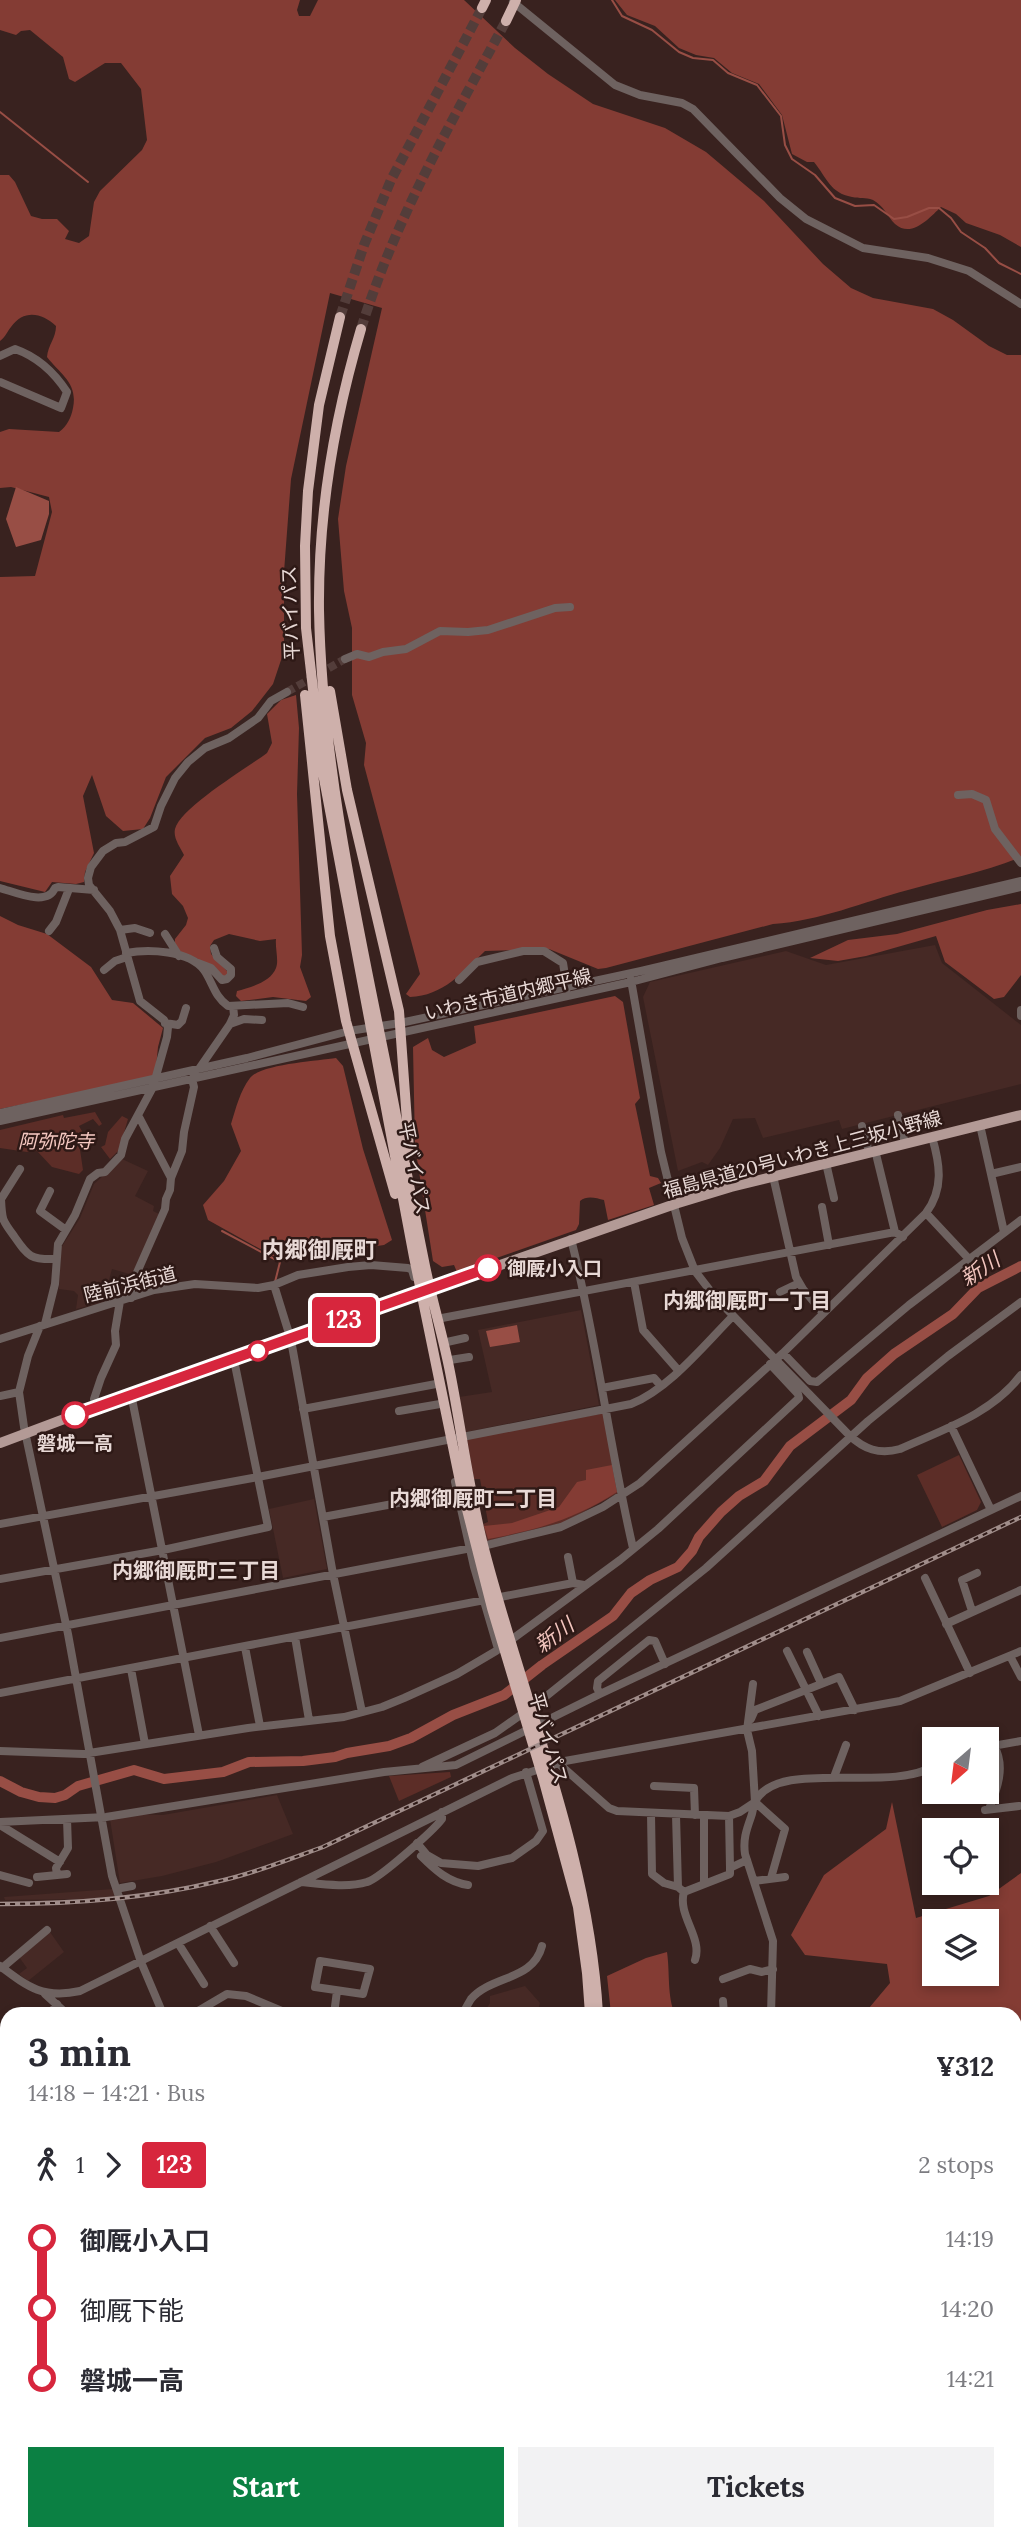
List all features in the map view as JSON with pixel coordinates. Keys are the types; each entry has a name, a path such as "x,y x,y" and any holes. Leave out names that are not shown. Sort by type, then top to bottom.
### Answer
{"highway":[{"path":"507,18 516,0"},
{"name":"平バイパス","path":"340,317 319,405 308,491 304,588 313,705 328,803 373,1017 461,1486 479,1560 583,1897 596,1972 598,2007"},
{"name":"平バイパス","path":"361,329 335,431 323,515 321,659 332,765 373,1017"},
{"path":"308,491 301,579 301,632 324,895 349,1031 419,1259"},
{"path":"320,583 329,683 338,744 358,840 391,970 401,1029 406,1125 419,1259"},
{"name":"平バイパス","path":"546,1777 578,1907 589,2007"}],"main road":[{"name":"福島県道20号いわき上三坂小野線","path":"0,1443 131,1394 675,1204 773,1176 1021,1115"}],"street":[{"path":"511,0 615,85 640,95 682,103 693,109 780,198 806,219 863,248 928,258 969,271 1021,304"},
{"path":"0,356 15,349 32,355 67,392 61,408 0,382"},
{"path":"345,659 357,654 369,657 406,649 439,631 495,629 555,608 570,607"},
{"path":"186,1008 178,1025 165,1023 140,1001 120,930 88,878 97,857 116,843 125,842 154,827 175,778 188,762 205,748 229,738 258,718 271,701 287,692"},
{"path":"958,795 972,794 986,800 995,829 1021,863"},
{"name":"いわき市道内郷平線","path":"0,1113 155,1083 192,1079 353,1045 401,1029 567,988 630,978 1021,881"},
{"name":"いわき市道内郷平線","path":"0,1121 349,1031 401,1029 722,958 1021,887"},
{"path":"0,888 47,898 54,888 94,890"},
{"path":"49,931 56,922 69,889"},
{"path":"120,930 135,928 150,933"},
{"path":"165,934 179,956"},
{"path":"104,970 115,961 137,951 179,956 211,968 222,980 228,979 231,970 217,957 214,948"},
{"path":"459,980 474,963 482,960 541,950 563,963 567,988"},
{"path":"197,963 217,996 228,1006 288,1003 303,1007"},
{"path":"0,1751 89,1754 362,1712 382,1707 457,1674 514,1639 628,1554 669,1520 799,1398 773,1362 706,1286 695,1271 686,1250 661,1152 630,978"},
{"path":"131,1298 131,1286 165,1209 171,1178 182,1151 194,1087 192,1079 230,1024 234,1015 233,1006"},
{"path":"1021,1010 1021,1016"},
{"path":"230,1024 244,1019 262,1020"},
{"path":"160,2007 141,1962 112,1876 19,1392 27,1356 43,1325 53,1297 58,1244 90,1179 105,1172 121,1155 125,1139 155,1083 167,1037 165,1023"},
{"path":"138,1115 171,1178"},
{"path":"898,1115 905,1143"},
{"path":"980,1125 1004,1233"},
{"path":"862,1126 895,1231 903,1237"},
{"path":"0,1638 469,1549 561,1527 603,1507 655,1471 783,1353 926,1213 934,1201 939,1182 932,1136"},
{"path":"826,1163 834,1198"},
{"path":"991,1174 1021,1167"},
{"path":"20,1169 1,1199 5,1226 27,1254 39,1260 56,1259"},
{"path":"773,1176 799,1283 823,1313"},
{"path":"50,1191 40,1211 66,1230"},
{"path":"822,1207 829,1245"},
{"path":"926,1213 970,1259"},
{"path":"783,1353 810,1381 817,1382 1021,1220"},
{"path":"423,1312 442,1318 895,1231"},
{"path":"570,1239 584,1292 633,1548"},
{"name":"陸前浜街道","path":"0,1339 154,1290 195,1284 258,1288 298,1275 371,1265 412,1270 419,1293"},
{"path":"634,1282 643,1330 678,1370"},
{"path":"780,1293 799,1283"},
{"path":"274,1284 291,1340 333,1574 362,1712"},
{"path":"419,1293 469,1549 498,1649"},
{"path":"96,1407 94,1399 116,1345 115,1331 120,1301"},
{"path":"419,1768 495,1732 539,1702 706,1568 868,1420 1021,1302"},
{"path":"0,1524 258,1477 606,1409 640,1400 661,1386 733,1316"},
{"path":"442,1318 487,1545 514,1639"},
{"path":"447,1342 465,1338"},
{"path":"450,1360 469,1357"},
{"path":"0,1579 163,1550 268,1527 234,1360"},
{"path":"773,1362 810,1394 850,1436 868,1449 891,1452 951,1426 992,1403 1021,1375"},
{"path":"602,1388 654,1378 661,1386"},
{"path":"303,1409 436,1384"},
{"path":"0,1396 19,1392"},
{"path":"131,1394 199,1735"},
{"path":"399,1411 440,1404"},
{"path":"951,1426 991,1510"},
{"path":"323,1517 457,1492"},
{"path":"0,1823 66,1819 384,1772 456,1765 600,1694 1021,1496"},
{"path":"568,1557 573,1583"},
{"path":"972,1611 962,1580 977,1573"},
{"path":"925,1578 970,1673"},
{"path":"0,1693 573,1583 584,1585"},
{"path":"946,1624 1021,1590"},
{"path":"295,1637 309,1720"},
{"path":"600,1694 597,1681 649,1640 655,1641 665,1664"},
{"path":"245,1647 260,1726"},
{"path":"786,1651 819,1716"},
{"path":"47,1930 1,1967 30,1988 43,1992 57,1994 80,1991 526,1772 558,1763 747,1725 855,1710 912,1697 1021,1651"},
{"path":"807,1652 821,1684"},
{"path":"1010,1656 1021,1677"},
{"path":"131,1669 145,1744"},
{"path":"747,1725 755,1710 839,1677 855,1710"},
{"path":"754,1684 747,1725 752,1751 755,1802 744,1836 747,1860 773,1941 771,2007"},
{"path":"999,1745 1021,1741"},
{"path":"834,1777 846,1745"},
{"path":"558,1763 609,1808 623,1812 676,1815 729,1816 755,1802 768,1789 790,1779 901,1778 922,1773"},
{"path":"415,1844 426,1856 446,1864 478,1866 512,1858 536,1841 543,1831 526,1772"},
{"path":"654,1786 694,1788 699,1815 704,1884"},
{"path":"755,1802 785,1829 771,1878"},
{"path":"990,1804 987,1810 1019,1806"},
{"path":"301,1882 368,1882 440,1823 442,1812"},
{"path":"740,1812 747,1813 751,1818"},
{"path":"651,1814 652,1874 664,1883 681,1889 730,1874 729,1816"},
{"path":"676,1815 681,1902 697,1951 695,1960"},
{"path":"57,1875 56,1868 68,1844 66,1819"},
{"path":"0,1823 60,1862"},
{"path":"415,1844 430,1866 447,1879 468,1885"},
{"path":"730,1868 747,1860"},
{"path":"0,1875 33,1880 66,1874"},
{"path":"754,1881 785,1877"},
{"path":"121,1888 131,1886"},
{"path":"210,1926 234,1963"},
{"path":"178,1943 204,1984"},
{"path":"467,2007 483,1990 527,1969 537,1959 542,1946"},
{"path":"320,1961 370,1969 363,1994 337,1991 315,1987 320,1961"},
{"path":"723,1979 750,1969 762,1972 773,1969"},
{"path":"335,2007 337,1991"},
{"path":"43,1992 60,2007"},
{"path":"204,2007 227,1994 233,1994 246,1996 272,2007"},
{"path":"723,2001 723,2007"}],"shaded area":[{"path":"0,0 300,0 297,10 299,16 310,16 318,0 464,0 515,48 593,104 665,128 706,152 764,201 823,264 851,288 873,298 933,309 989,346 1007,355 1021,355 1021,857 825,915 773,924 606,968 598,969 549,949 485,951 442,988 422,996 410,997 406,994 420,974 364,765 366,743 352,695 352,628 344,591 338,519 346,466 382,308 330,293 291,479 284,572 284,651 273,684 252,711 231,728 205,738 166,777 143,829 123,831 106,816 92,775 83,796 94,853 85,872 84,882 52,882 45,892 0,881 0,577 35,576 52,512 49,497 11,487 0,488 0,432 9,429 59,432 70,418 74,399 71,386 47,357 56,330 56,326 51,322 39,316 27,315 16,321 0,341 0,175 9,175 15,182 31,216 57,219 69,231 65,239 79,243 89,236 94,202 100,191 142,150 147,140 141,89 121,63 105,63 75,82 69,79 63,57 30,30 16,35 0,30"},
{"path":"615,0 1021,0 1021,247 1000,235 966,223 956,214 941,207 920,225 901,228 877,202 839,192 814,162 807,162 792,154 782,115 759,84 732,73 714,58 679,48 655,26 627,15"},
{"path":"16,487 49,501 49,514 41,540 16,547 6,519"},
{"path":"296,695 299,728 297,794 302,955 300,967 311,997 306,1001 273,997 241,1001 236,996 237,991 259,984 276,968 276,939 260,941 229,934 214,940 210,946 211,954 227,971 228,974 224,978 183,954 175,946 175,939 188,918 183,906 172,894 170,876 184,855 176,839 175,829 180,820 201,799 267,753 272,743 267,714 281,700"},
{"path":"1021,904 1021,975 1004,997 994,999 945,962 936,936 838,961 810,958 848,940 897,934 987,910"},
{"path":"0,916 47,934 91,967 112,1000 133,1003 163,1028 155,1077 0,1109"},
{"path":"935,945 942,963 1021,1025 1021,1084 842,1129 839,1120 763,1138 755,1118 733,1119 720,1148 708,1165 702,1162 678,1171 643,997 650,982 786,951 826,965"},
{"path":"615,996 623,1002 640,1098 635,1104 650,1176 658,1178 661,1183 649,1188 654,1205 608,1220 604,1200 586,1198 580,1201 579,1224 576,1230 457,1272 454,1265 442,1267 433,1261 415,1146 413,1047 428,1038 432,1050 444,1057 476,1043 474,1026"},
{"path":"336,1058 343,1066 363,1149 392,1240 384,1245 280,1260 208,1220 203,1205 224,1181 241,1151 231,1124 241,1094 250,1078 265,1069 277,1066"},
{"path":"122,1159 148,1171 135,1196 154,1206 153,1211 159,1214 133,1275 112,1269 103,1302 76,1309 78,1295 74,1291 59,1289 61,1248 80,1218 94,1184"},
{"path":"581,1310 599,1405 466,1432 459,1397 492,1392 478,1330"},
{"path":"517,1325 520,1342 490,1347 486,1331"},
{"path":"612,1465 617,1492 555,1522 488,1539 484,1526 512,1523 559,1507 577,1482 586,1480 586,1470"},
{"path":"314,1499 327,1569 283,1578 269,1509"},
{"path":"277,1795 293,1834 216,1862 162,1876 120,1883 110,1819 131,1814 163,1815"},
{"path":"892,1802 916,1918 922,1916 922,1986 999,1986 999,1909 946,1909 990,1895 999,1895 999,1889 1021,1873 1021,2007 870,2007 890,1983 887,1964 805,1955 791,1935 824,1875 886,1829"},
{"path":"113,1889 115,1896 88,1899 5,1900 4,1897"},
{"path":"50,1932 64,1952 28,1981 19,1974 27,1968 19,1957"},
{"path":"667,1952 672,2007 610,2007 607,1976 646,1958"},
{"path":"525,1986 540,2003 539,2007 487,2007 490,1996"}],"green space":[{"name":"阿弥陀寺","path":"95,1112 102,1124 99,1126 93,1119 79,1126 83,1133 78,1136 83,1170 79,1174 52,1167 37,1151 0,1148 0,1130 63,1115 64,1118"},
{"path":"122,1116 128,1119 119,1150 110,1159 101,1147 105,1145 108,1132"},
{"path":"605,1413 618,1493 565,1522 487,1541 483,1524 488,1522 480,1479 474,1479 467,1439"},
{"path":"959,1455 981,1502 977,1510 942,1527 917,1475"},
{"path":"450,1772 451,1777 399,1801 389,1776"}],"waterway":[{"path":"612,0 622,16 652,30 679,52 693,58 713,60 728,73 757,85 781,116 785,145 792,159 815,175 835,198 855,206 874,205 894,219 929,208 939,208 961,232 985,248 999,263 1021,274"},
{"path":"0,112 88,182"},
{"path":"222,1231 280,1262 275,1282"},
{"name":"新川","path":"0,1781 21,1792 55,1798 78,1786 134,1770 164,1779 223,1772 249,1762 303,1761 335,1757 389,1746 411,1738 453,1715 504,1695 613,1616 631,1593 650,1580 678,1567 721,1512 739,1496 764,1481 790,1446 851,1400 867,1378 894,1354 953,1314 978,1288 1021,1266"}],"tunnel":[{"path":"340,317 364,245 391,180 482,8"},
{"path":"361,329 390,249 408,210 445,133 506,21"},
{"path":"287,692 345,659"}],"railway":[{"path":"0,1904 81,1902 162,1893 242,1875 323,1847 1021,1517"}],"bus line":[{"name":"123","path":"75,1415 488,1268"}],"place":[{"name":"御厩小入口","path":"488,1268"},
{"name":"磐城一高","path":"75,1415"}],"district":[{"name":"内郷御厩町","path":"319,1249"},
{"name":"内郷御厩町一丁目","path":"747,1300"},
{"name":"内郷御厩町二丁目","path":"473,1498"},
{"name":"内郷御厩町三丁目","path":"196,1570"}]}
